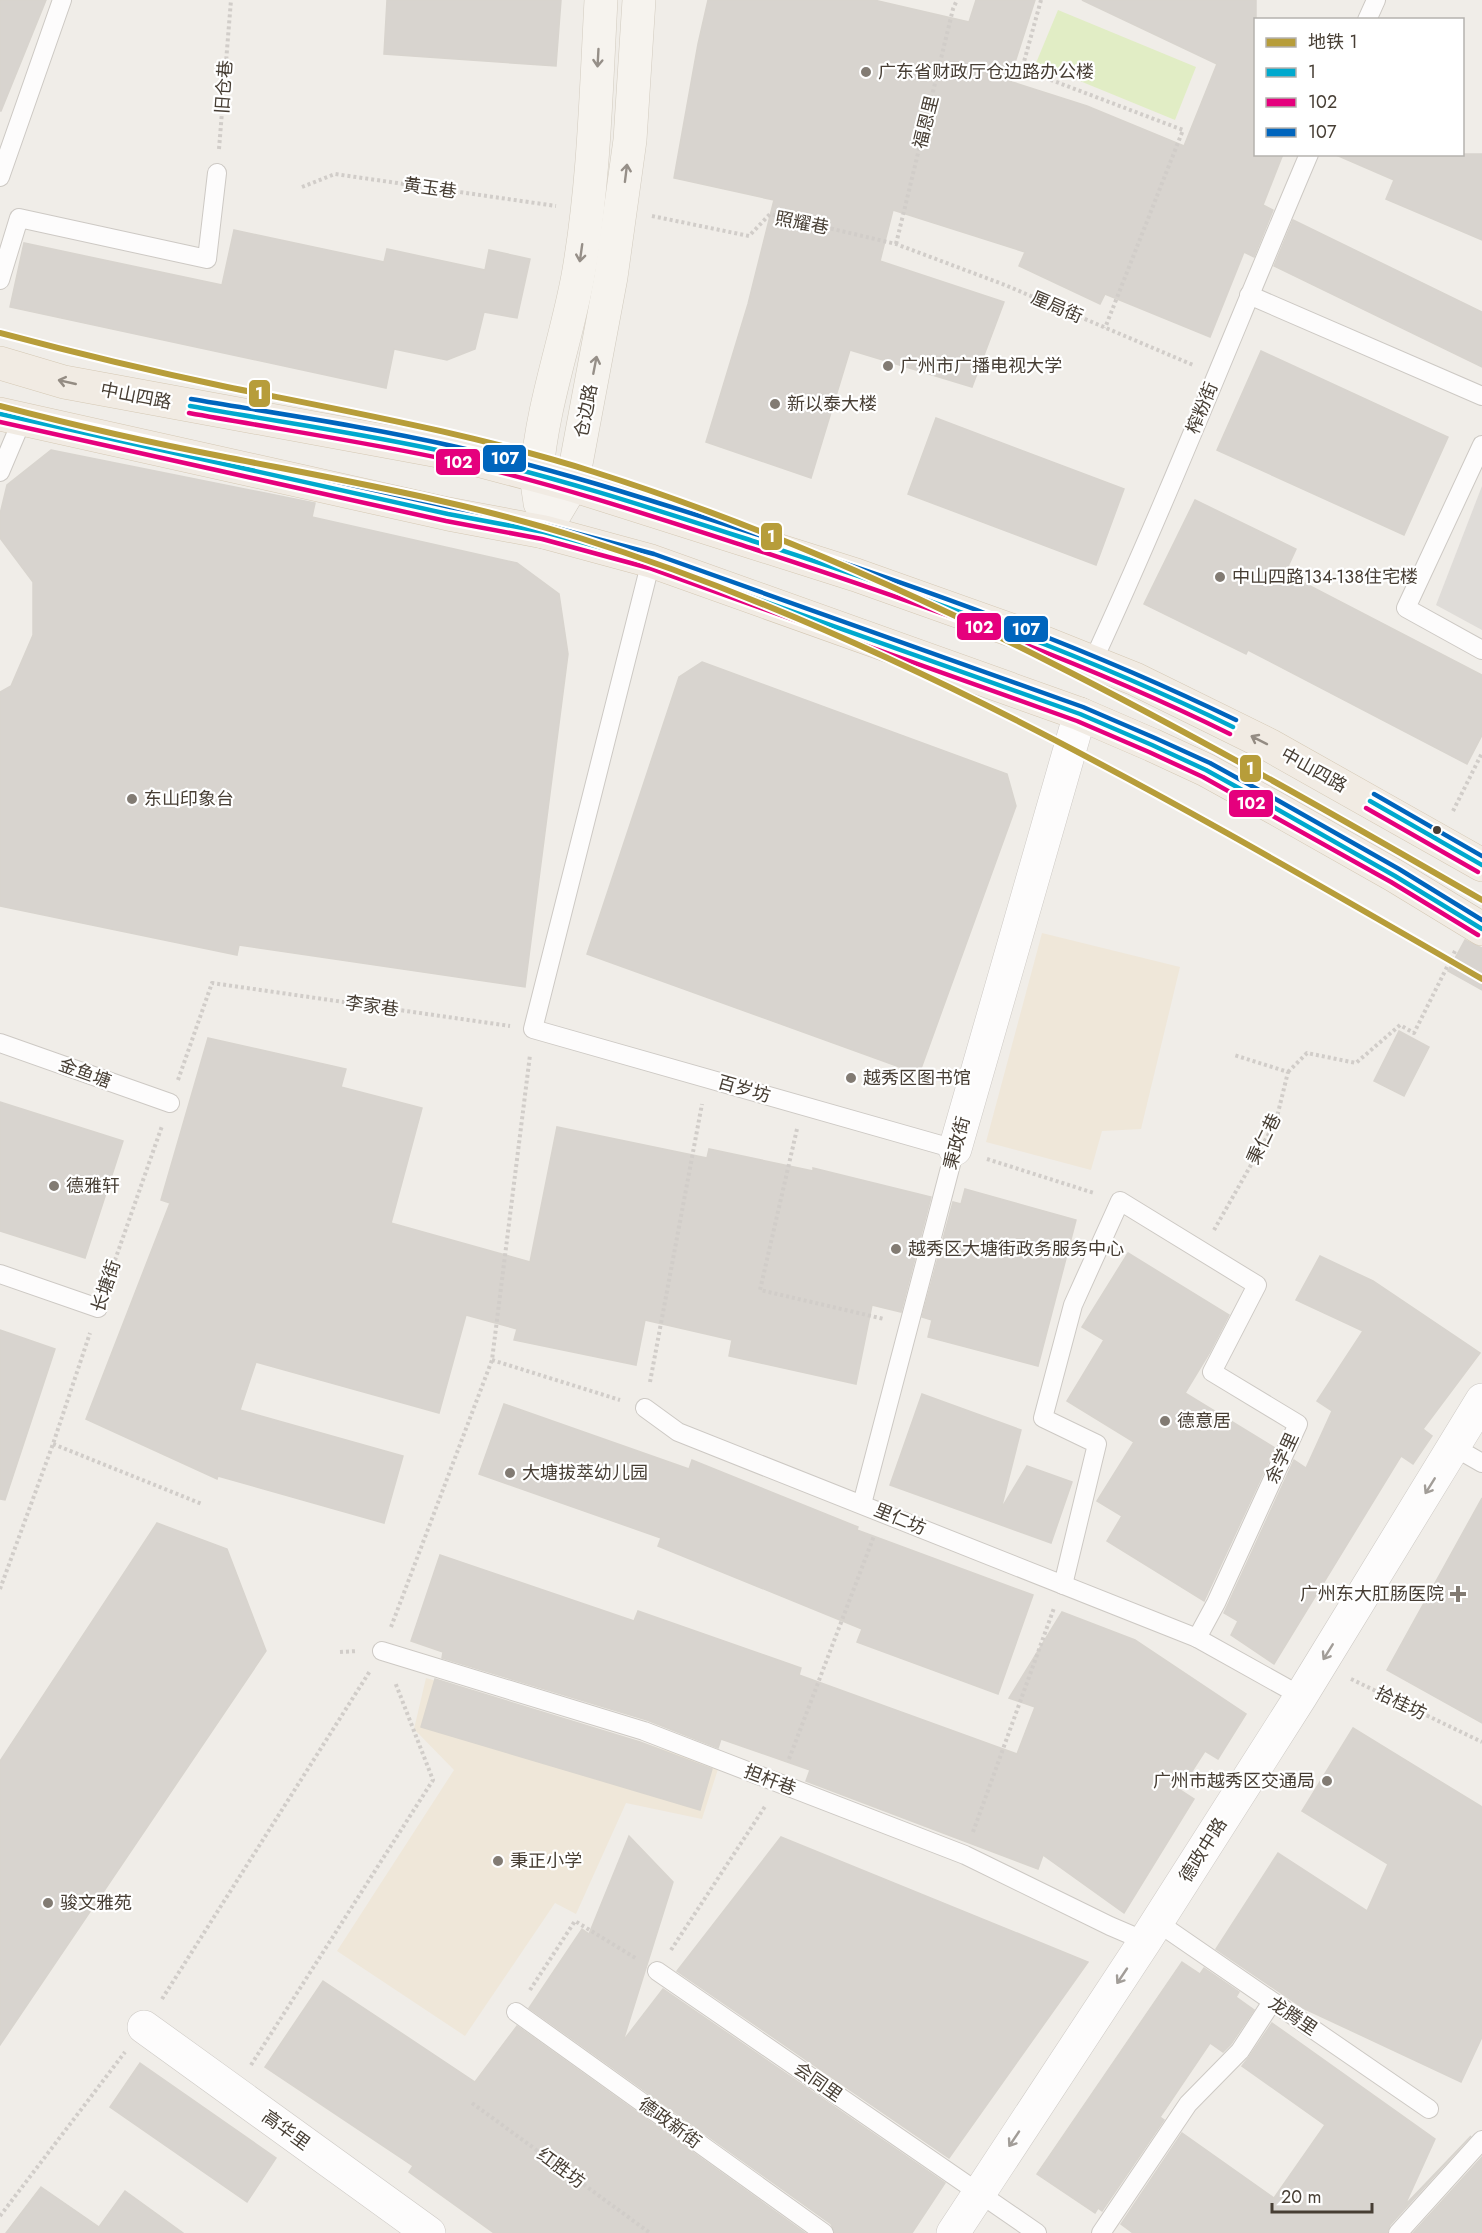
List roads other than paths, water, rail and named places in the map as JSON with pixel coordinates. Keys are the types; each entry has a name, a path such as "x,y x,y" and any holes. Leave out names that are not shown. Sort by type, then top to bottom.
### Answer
{"main road":[{"name":"仓边路","path":"544,532 536,474 546,416 578,274 594,142 601,0"},
{"name":"仓边路","path":"544,532 572,484 621,214 630,140 639,0"},
{"name":"中山四路","path":"0,363 64,382 455,454 536,474 856,575 1093,661 1185,702 1271,746 1482,865"},
{"path":"11,417 448,514 544,532 651,561 1080,714 1206,770 1395,876 1476,926"}],"street":[{"name":"秉政街","path":"955,1149 1080,714"},
{"name":"德政中路","path":"952,2233 1151,1932 1320,1664 1468,1455 1482,1400"},
{"name":"高华里","path":"144,2027 429,2233"}],"lane":[{"path":"0,177 62,0"},
{"path":"1368,18 1376,0"},
{"name":"榨粉街","path":"1093,661 1177,473 1308,156"},
{"path":"0,280 19,218 207,259 217,173"},
{"path":"1249,295 1482,396"},
{"path":"0,472 11,417"},
{"path":"1482,444 1406,608 1482,651"},
{"name":"百岁坊","path":"651,561 533,1029 955,1149"},
{"name":"金鱼塘","path":"0,1043 170,1103"},
{"name":"秉政街","path":"862,1504 955,1149"},
{"name":"余学里","path":"1063,1585 1097,1443 1043,1418 1073,1305 1120,1202 1257,1285 1212,1372 1298,1424 1216,1603 1197,1638"},
{"path":"0,1274 98,1308"},
{"name":"里仁坊","path":"645,1408 678,1432 1197,1638 1300,1696"},
{"name":"担杆巷","path":"382,1651 644,1731 965,1855 1110,1926 1151,1932"},
{"name":"龙腾里","path":"1151,1932 1272,2002 1429,2109"},
{"name":"会同里","path":"657,1971 1037,2233"},
{"path":"1101,2233 1188,2104 1240,2050 1272,2002"},
{"name":"德政新街","path":"516,2012 824,2233"},
{"path":"1398,2233 1482,2140"}],"metro line":[{"name":"1","path":"0,333 170,375 503,446 594,472 711,512 826,558 939,608 1050,662 1268,778 1482,900"},
{"name":"1","path":"0,406 192,451 401,492 491,513 580,538 699,579 816,626 930,678 1043,734 1264,854 1482,979"}],"place":[{"name":"广东省财政厅仓边路办公楼","path":"866,72"},
{"name":"广州市广播电视大学","path":"888,366"},
{"name":"新以泰大楼","path":"775,404"},
{"name":"中山四路134-138住宅楼","path":"1220,577"},
{"name":"东山印象台","path":"132,799"},
{"name":"越秀区图书馆","path":"851,1078"},
{"name":"德雅轩","path":"54,1186"},
{"name":"越秀区大塘街政务服务中心","path":"896,1249"},
{"name":"德意居","path":"1165,1421"},
{"name":"大塘拔萃幼儿园","path":"510,1473"},
{"name":"广州东大肛肠医院","path":"1458,1594"},
{"name":"广州市越秀区交通局","path":"1327,1781"},
{"name":"秉正小学","path":"498,1861"},
{"name":"骏文雅苑","path":"48,1903"}]}
